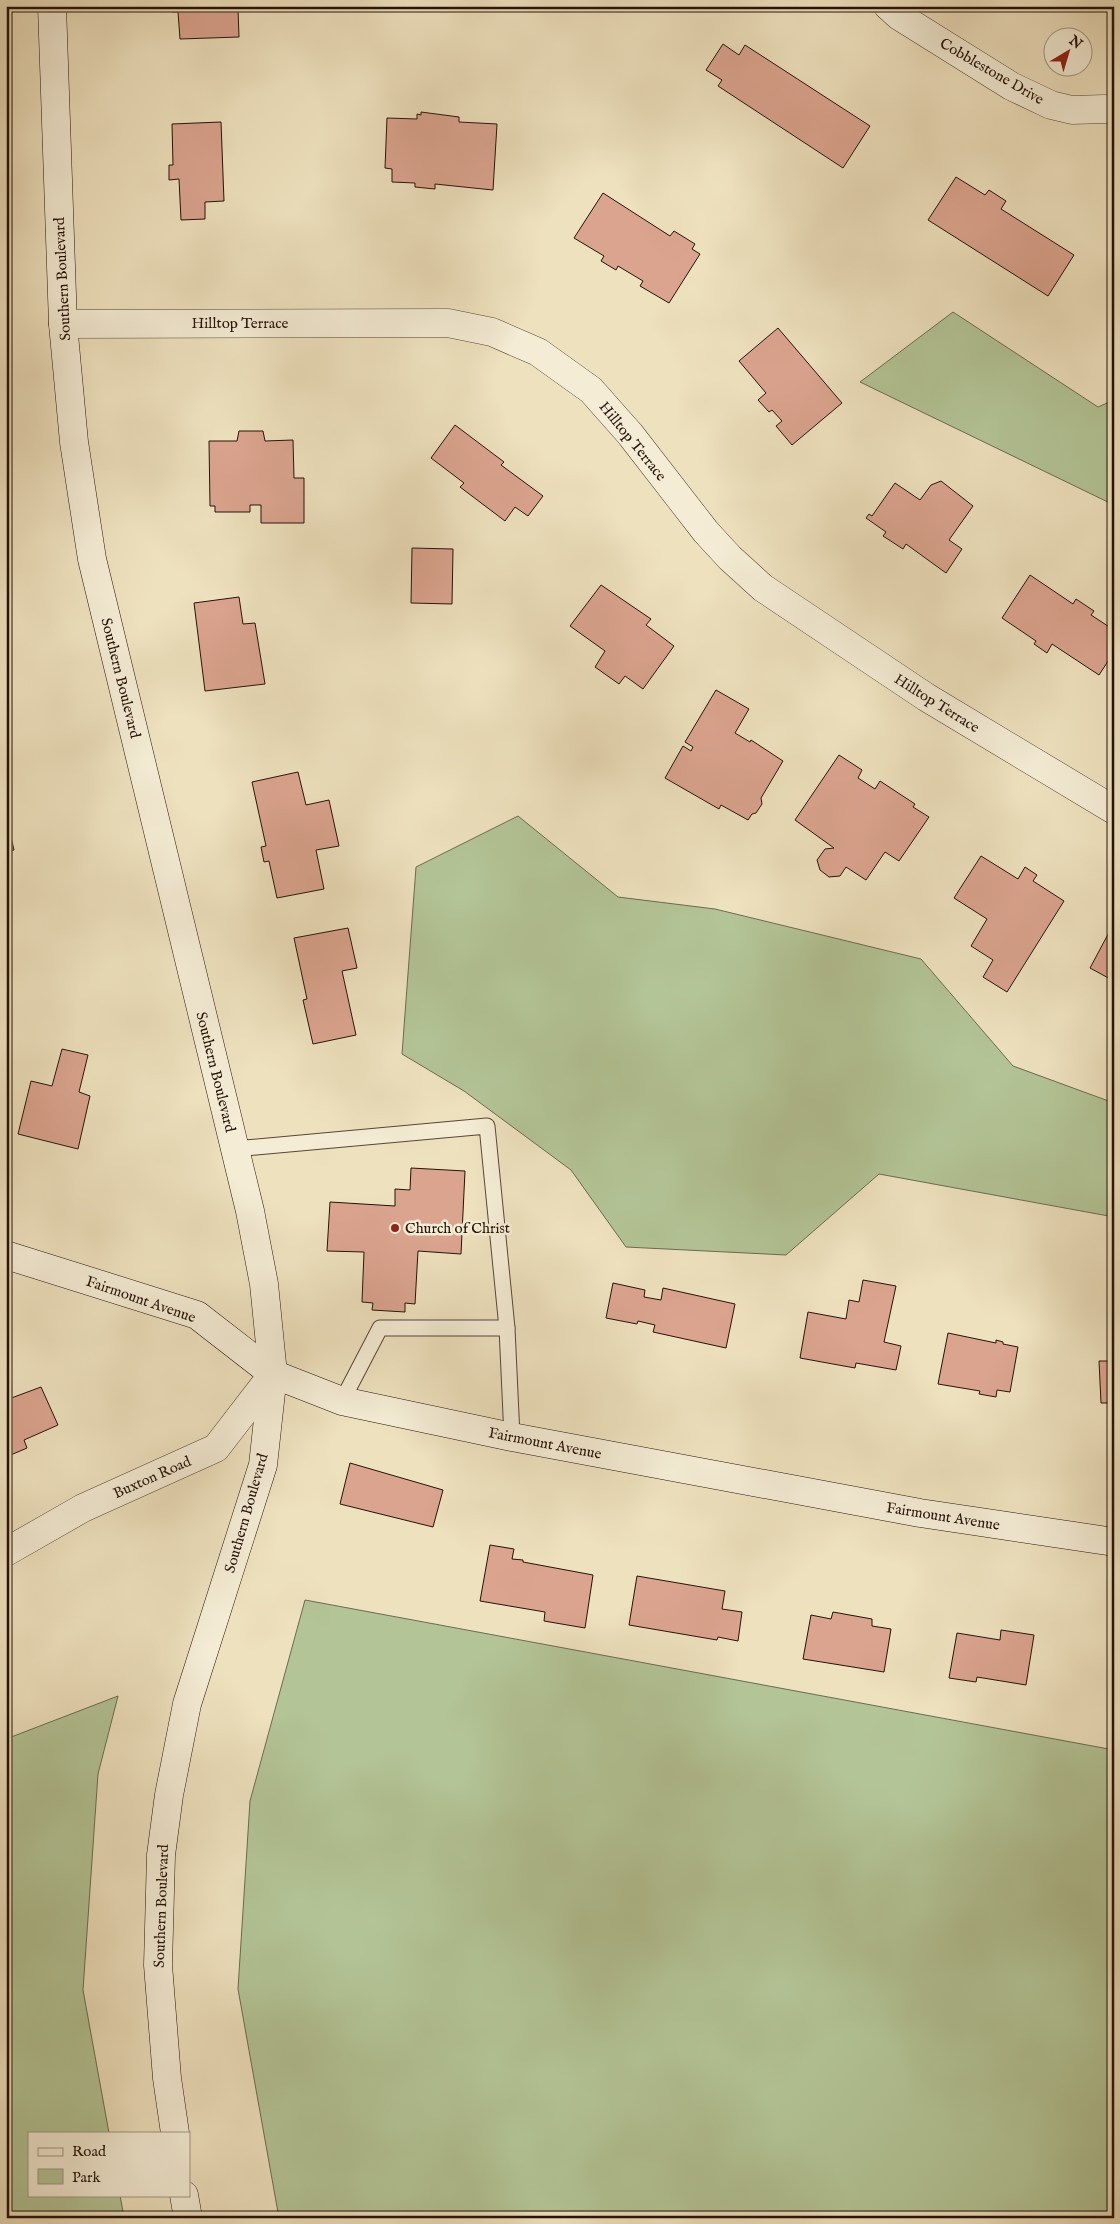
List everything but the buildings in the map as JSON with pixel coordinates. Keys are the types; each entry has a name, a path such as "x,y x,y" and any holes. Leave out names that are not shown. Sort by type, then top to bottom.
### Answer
{"main road":[{"name":"Southern Boulevard","path":"52,6 63,324 74,442 92,559 234,1149 264,1284 273,1374 263,1465 186,1704 161,1855 158,1965 167,2078 175,2132"},
{"name":"Cobblestone Drive","path":"888,6 899,16 1011,86 1051,105 1072,110 1105,109"},
{"name":"Hilltop Terrace","path":"63,324 448,323 492,332 538,352 591,390 630,434 706,532 730,558 763,588 926,697 1114,810"},
{"name":"Fairmount Avenue","path":"6,1256 197,1315 273,1374 342,1401 512,1437 920,1513 1114,1542"},
{"name":"Buxton Road","path":"6,1552 83,1508 216,1448 273,1374"},
{"path":"184,2196 188,2218"}],"lane":[{"path":"234,1149 488,1126 508,1328 512,1437"},
{"path":"342,1401 380,1328 508,1328"}],"green space":[{"path":"953,312 1098,407 1114,400 1114,505 860,382"},
{"path":"518,816 618,897 715,909 921,959 1013,1066 1114,1103 1114,1217 879,1174 786,1255 626,1247 571,1170 464,1091 402,1054 416,867"},
{"path":"305,1600 1114,1750 1114,2218 279,2218 238,1989 250,1801"},
{"path":"118,1696 98,1774 83,1990 109,2132 28,2132 28,2196 120,2196 124,2218 6,2218 6,1739"}],"place":[{"name":"Church of Christ","path":"395,1228"}]}
